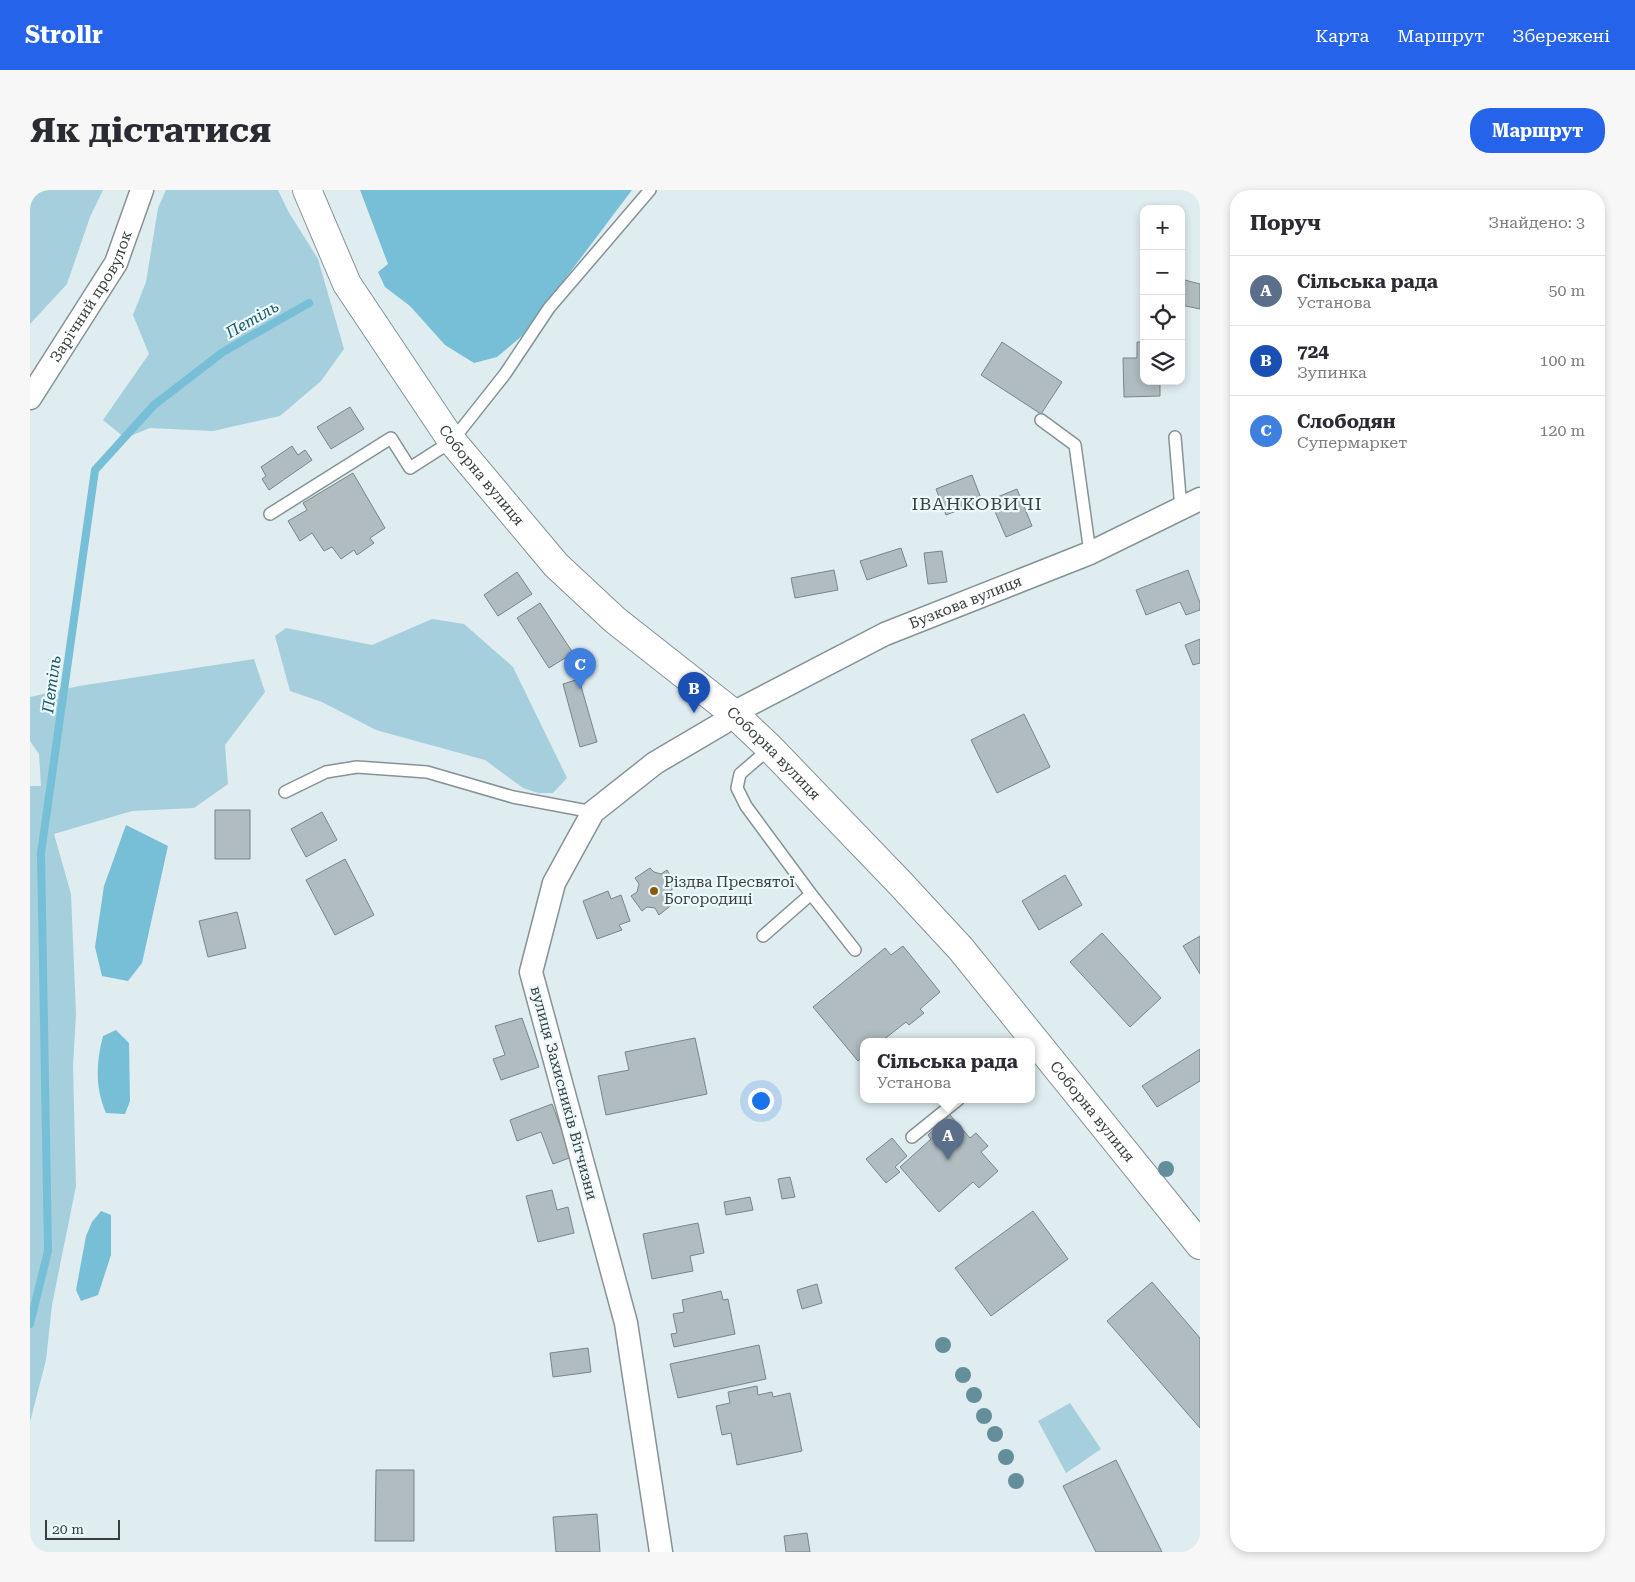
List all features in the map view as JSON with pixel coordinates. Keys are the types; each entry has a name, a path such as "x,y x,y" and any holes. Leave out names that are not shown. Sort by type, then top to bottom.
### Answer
{"street":[{"name":"Зарічний провулок","path":"30,398 116,263 142,190"},
{"name":"Соборна вулиця","path":"307,190 347,284 452,441 556,565 615,620 733,713 770,748 961,949 1028,1038"},
{"name":"Бузкова вулиця","path":"733,713 885,634 1090,552 1190,504"},
{"name":"вулиця Захисників Вітчизни","path":"661,1552 626,1322 531,972 554,883 593,812 655,763 722,723 733,713"},
{"name":"Соборна вулиця","path":"1035,1046 1200,1245"}],"lane":[{"path":"270,514 390,438 410,468 452,441 505,374 549,308 650,190"},
{"path":"1041,420 1075,445 1090,552"},
{"path":"1175,437 1190,504"},
{"path":"770,748 740,774 737,788 746,806 855,950"},
{"path":"285,792 326,772 357,767 427,772 513,797 593,812"},
{"path":"763,936 811,894"},
{"path":"912,1137 954,1103"}],"shaded area":[{"path":"30,190 103,190 90,217 67,284 30,324"},
{"path":"166,190 278,190 288,211 318,259 344,349 321,381 280,416 213,431 150,428 125,438 103,420 149,354 133,315 146,282 158,208"},
{"path":"360,190 632,190 522,336 497,357 474,363 445,345 410,306 385,287 378,272 388,264"},
{"path":"432,619 464,624 513,667 567,778 553,793 538,793 523,788 485,760 376,730 322,702 290,691 275,636 286,628 372,645"},
{"path":"254,659 265,692 225,745 228,784 194,808 132,811 54,834 71,894 76,1014 73,1066 76,1186 52,1305 46,1360 30,1422 30,786 41,786 39,754 30,741 30,697 79,686"},
{"path":"126,825 168,846 142,963 128,981 102,976 95,947 104,886"},
{"path":"116,1030 129,1043 130,1101 125,1114 106,1113 98,1085 99,1056 103,1036"},
{"path":"101,1211 111,1215 111,1255 98,1295 81,1301 76,1290 86,1236 92,1222"},
{"path":"1070,1403 1101,1449 1066,1473 1038,1421"}],"building":[{"path":"1185,280 1200,284 1200,309 1185,306"},
{"path":"1002,342 1062,382 1041,414 981,375"},
{"path":"1137,342 1140,342 1140,385 1160,385 1160,396 1124,397 1123,358 1137,358"},
{"path":"350,407 364,429 331,449 317,427"},
{"path":"292,446 298,455 305,450 312,460 269,490 262,479 266,476 261,467"},
{"path":"353,473 385,528 370,538 374,543 357,555 354,550 341,559 332,547 324,551 312,533 300,541 288,521 307,510 303,503"},
{"path":"972,475 982,501 946,515 936,489"},
{"path":"1017,489 1032,526 1006,537 990,500"},
{"path":"901,548 907,566 867,580 860,561"},
{"path":"942,551 947,582 928,584 924,553"},
{"path":"834,570 838,590 795,598 791,578"},
{"path":"1188,570 1200,603 1200,610 1186,615 1180,602 1146,615 1136,590"},
{"path":"517,572 532,594 498,616 484,595"},
{"path":"540,603 573,653 549,668 517,618"},
{"path":"1200,639 1200,663 1193,665 1185,645"},
{"path":"579,679 597,742 580,747 563,684"},
{"path":"1024,714 1050,767 997,793 971,740"},
{"path":"215,810 250,810 250,859 215,859"},
{"path":"322,812 337,840 306,857 291,829"},
{"path":"345,859 374,915 335,935 306,880"},
{"name":"Різдва Пресвятої Богородиці","path":"650,868 654,872 661,874 667,870 677,886 671,890 671,898 674,903 659,915 655,908 647,907 642,911 631,896 637,892 639,884 635,878"},
{"path":"1065,875 1082,905 1039,930 1022,901"},
{"path":"608,891 611,899 621,895 630,921 619,925 622,930 597,939 583,901"},
{"path":"237,912 246,948 208,957 199,921"},
{"path":"1102,933 1161,998 1130,1027 1070,962"},
{"path":"1200,936 1200,974 1183,946"},
{"path":"903,946 940,992 920,1009 924,1013 909,1025 906,1022 886,1038 860,1038 860,1059 858,1061 813,1007 885,948 891,955"},
{"path":"522,1018 539,1067 501,1080 493,1059 505,1055 495,1026"},
{"path":"695,1038 707,1094 606,1115 598,1076 629,1070 625,1052"},
{"path":"1200,1049 1200,1081 1157,1107 1142,1086"},
{"path":"552,1104 572,1157 553,1164 541,1132 517,1141 510,1120"},
{"path":"950,1115 970,1138 976,1133 988,1146 981,1152 998,1171 979,1188 973,1182 939,1212 900,1167 931,1139 928,1135"},
{"path":"892,1138 907,1156 895,1167 900,1172 886,1183 866,1159"},
{"path":"790,1177 795,1197 782,1199 778,1179"},
{"path":"552,1190 557,1210 568,1207 574,1233 538,1242 526,1196"},
{"path":"750,1197 753,1210 726,1215 724,1202"},
{"path":"1033,1211 1068,1259 991,1316 955,1268"},
{"path":"698,1223 704,1253 690,1256 693,1271 652,1279 643,1234"},
{"path":"1152,1282 1200,1338 1200,1428 1107,1321"},
{"path":"817,1284 822,1303 802,1309 797,1290"},
{"path":"721,1291 723,1300 728,1299 735,1334 674,1347 671,1334 677,1333 673,1314 684,1312 682,1300"},
{"path":"759,1345 766,1379 678,1398 670,1364"},
{"path":"588,1348 591,1372 553,1377 550,1353"},
{"path":"757,1386 758,1395 772,1392 773,1397 790,1393 802,1451 737,1465 731,1433 722,1435 716,1406 730,1403 728,1392"},
{"path":"1116,1460 1162,1552 1096,1552 1063,1486"},
{"path":"376,1470 414,1470 414,1541 375,1541"},
{"path":"597,1514 600,1552 556,1552 553,1517"},
{"path":"807,1533 810,1552 786,1552 784,1536"}],"waterway":[{"name":"Петіль","path":"30,1324 48,1251 41,853 95,470 154,405 223,352 309,303"}],"place":[{"name":"Слободян","path":"580,689"},
{"name":"724","path":"694,713"},
{"name":"Різдва Пресвятої Богородиці","path":"654,891"},
{"name":"Cільська рада","path":"948,1160"}],"district":[{"name":"ІВАНКОВИЧІ","path":"977,504"}]}
